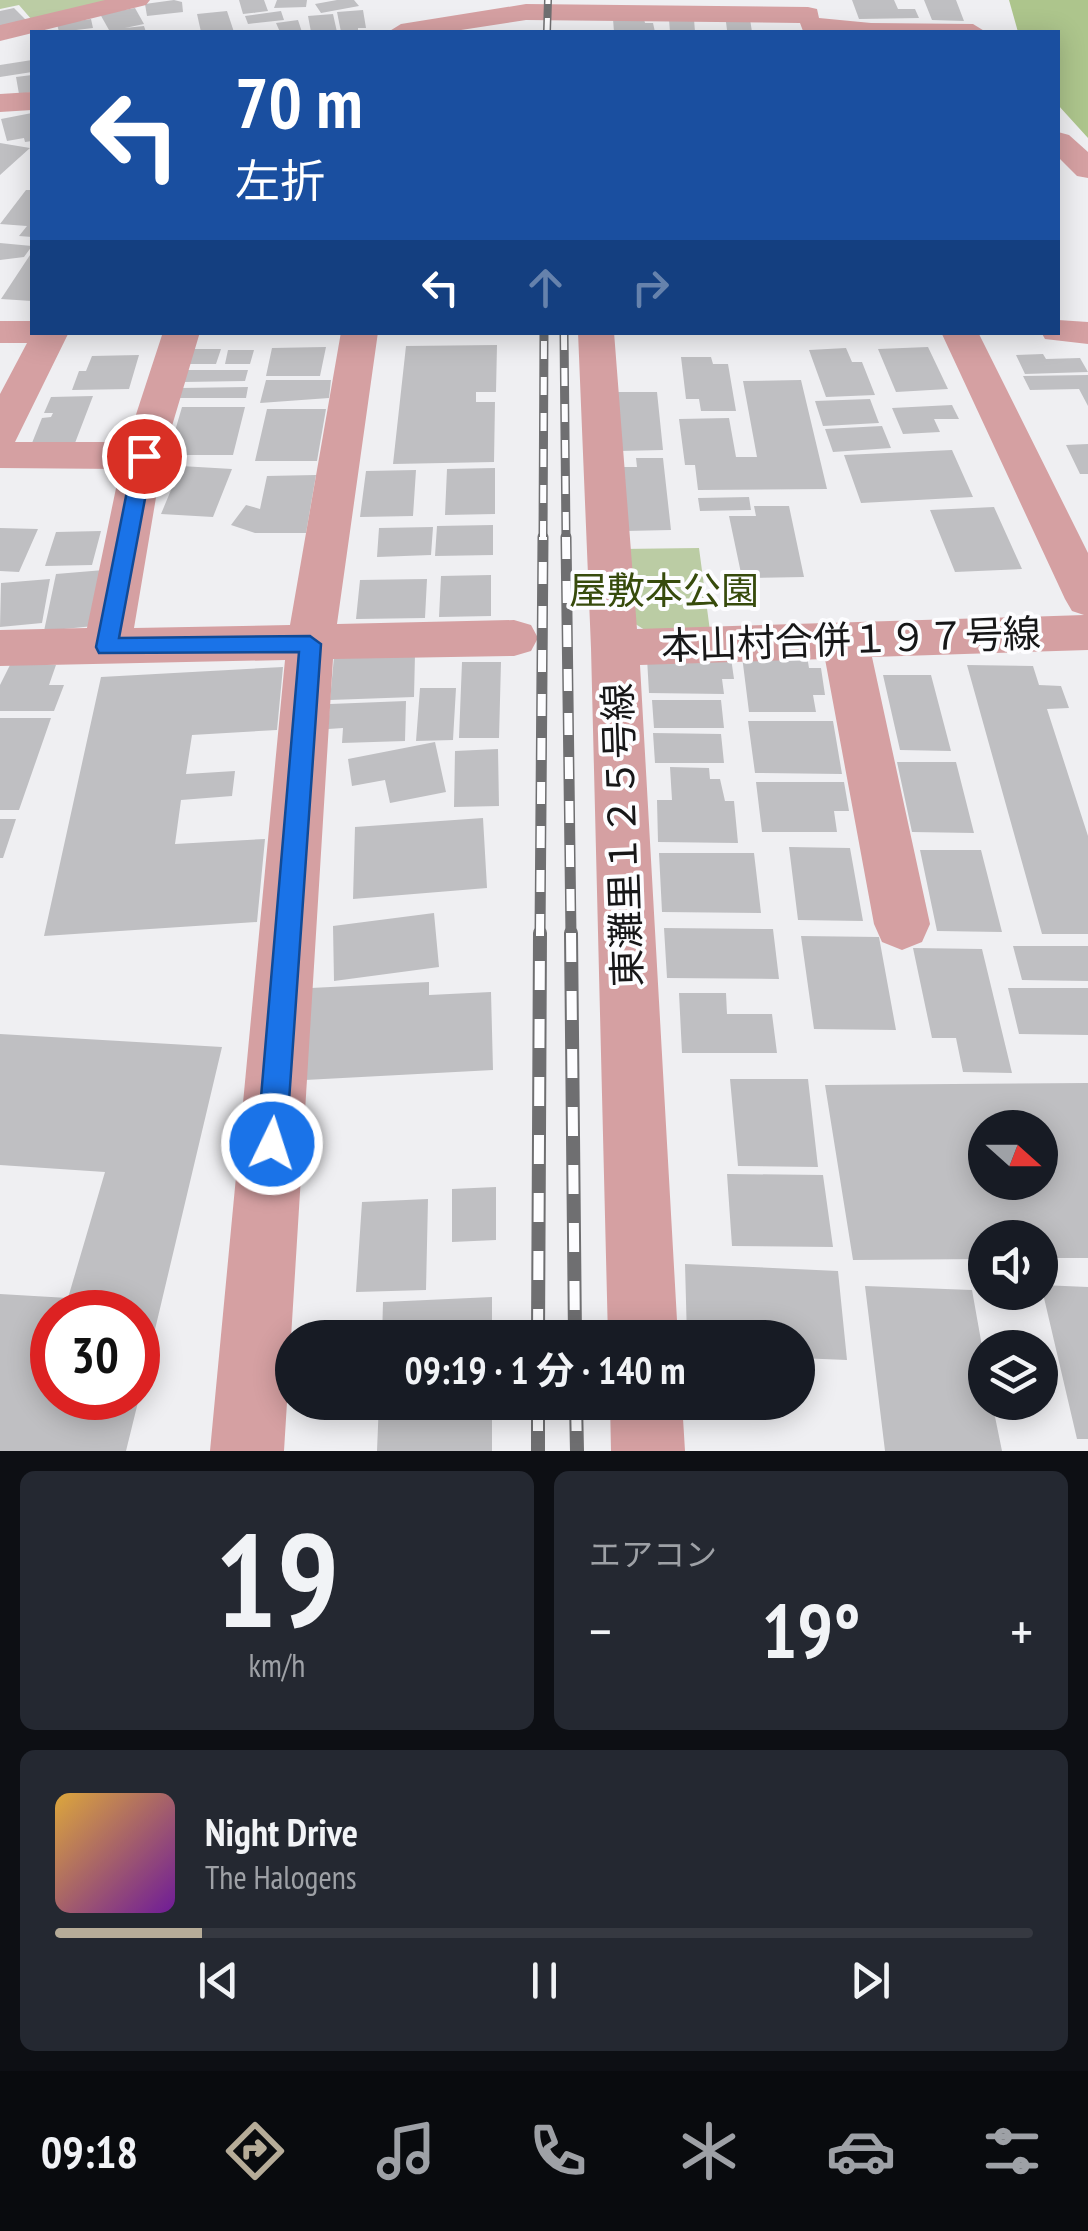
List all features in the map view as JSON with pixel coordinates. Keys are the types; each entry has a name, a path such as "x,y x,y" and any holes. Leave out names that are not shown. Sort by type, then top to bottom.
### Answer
{"street":[{"path":"0,33 137,0"},
{"path":"390,27 526,6 714,23 809,18 866,30"},
{"path":"890,30 985,25"},
{"path":"0,103 30,101"},
{"path":"1060,143 1088,170"},
{"path":"1060,331 1088,332"},
{"path":"0,332 30,332"},
{"path":"0,433 50,335"},
{"path":"107,647 144,456 181,335"},
{"path":"248,1451 310,644 360,335"},
{"name":"東灘里１２５号線","path":"596,335 615,648 642,1320"},
{"path":"959,335 1088,599"},
{"path":"0,456 144,456"},
{"name":"本山村合併１９７号線","path":"615,648 1088,632"},
{"path":"0,648 514,638"},
{"path":"845,640 902,924"},
{"path":"647,1420 648,1451"}],"green space":[{"path":"0,0 115,0 32,20 19,5 0,9"},
{"path":"1009,0 1088,0 1088,138 1060,107 1060,30 1017,30"},
{"name":"屋敷本公園","path":"699,548 710,631 648,632 626,618 621,549"}],"building":[{"path":"239,0 264,0 268,11 243,14"},
{"path":"277,0 307,0 306,7 274,8"},
{"path":"354,0 359,6 321,13 315,4"},
{"path":"852,0 894,0 898,9 915,9 919,18 859,19"},
{"path":"924,0 956,0 964,21 932,20"},
{"path":"182,2 183,12 147,16 145,4"},
{"path":"14,8 26,20 0,27 0,11"},
{"path":"135,8 144,24 125,28 144,26 145,30 109,30 100,14"},
{"path":"363,10 366,28 341,30 337,12"},
{"path":"227,11 233,30 201,30 197,14"},
{"path":"281,11 284,20 248,24 245,16"},
{"path":"333,14 337,30 311,30 308,16"},
{"path":"91,19 93,28 58,30 57,24"},
{"path":"613,19 644,19 645,23 653,23 655,30 614,30"},
{"path":"669,19 694,19 695,30 670,30"},
{"path":"750,19 752,30 727,30 726,22"},
{"path":"298,20 301,30 279,30 276,23"},
{"path":"30,60 30,72 0,77 0,65"},
{"path":"30,75 30,92 19,94 16,77"},
{"path":"30,113 30,141 25,142 24,138 7,141 1,119"},
{"path":"0,143 30,148 0,175"},
{"path":"30,190 30,237 19,236 27,226 0,224"},
{"path":"0,243 30,246 24,257 0,260"},
{"path":"30,255 30,301 1,299"},
{"path":"497,345 496,392 476,392 476,402 495,402 494,462 393,464 406,346"},
{"path":"326,347 320,376 266,376 272,348"},
{"path":"928,347 948,389 896,392 878,349"},
{"path":"846,348 852,362 862,362 875,395 826,397 809,350"},
{"path":"187,349 221,349 216,364 182,364"},
{"path":"228,350 254,350 250,364 225,364"},
{"path":"1043,354 1046,359 1080,358 1088,372 1025,374 1016,355"},
{"path":"139,355 129,389 72,390 79,371 86,371 92,356"},
{"path":"681,357 711,357 713,364 728,364 736,411 701,411 699,399 686,399"},
{"path":"186,370 248,370 245,381 183,382"},
{"path":"1088,375 1088,406 1079,389 1030,390 1023,376"},
{"path":"266,380 331,380 329,398 260,403"},
{"path":"801,380 827,489 698,490 695,465 685,465 679,419 729,418 736,457 757,457 743,381"},
{"path":"248,387 246,398 176,398 180,388"},
{"path":"615,392 657,392 663,450 619,451"},
{"path":"93,396 75,443 32,443 42,418 53,413 44,413 51,397"},
{"path":"870,399 879,423 823,426 815,401"},
{"path":"952,405 959,419 934,419 940,432 903,434 892,408"},
{"path":"182,407 245,407 233,455 168,455"},
{"path":"267,409 326,409 317,461 255,461"},
{"path":"882,426 891,448 833,452 825,429"},
{"path":"1088,444 1088,474 1080,474 1066,445"},
{"path":"952,450 973,497 861,503 844,455"},
{"path":"636,458 663,458 671,530 625,531 621,467 637,467"},
{"path":"181,466 232,469 213,517 161,514"},
{"path":"495,468 495,514 445,515 447,469"},
{"path":"416,470 413,516 360,517 366,471"},
{"path":"316,475 306,533 255,533 231,525 246,505 260,509 267,476"},
{"path":"749,497 751,510 700,511 698,498"},
{"path":"754,506 789,506 804,577 742,578 729,516 756,516"},
{"path":"994,507 1022,569 955,572 930,510"},
{"path":"493,525 493,555 435,556 437,526"},
{"path":"433,527 431,555 377,557 379,528"},
{"path":"0,528 38,529 19,572 0,571"},
{"path":"101,531 92,565 45,566 56,532"},
{"path":"104,570 94,626 44,631 56,574"},
{"path":"491,575 491,616 439,617 441,576"},
{"path":"50,579 42,623 0,627 1,583"},
{"path":"427,579 425,618 356,619 360,580"},
{"path":"415,654 414,697 330,700 334,657"},
{"path":"742,656 807,656 809,668 821,668 825,695 813,695 816,712 749,712"},
{"path":"647,658 731,658 734,679 722,679 724,694 649,693"},
{"path":"462,662 501,662 499,738 459,738"},
{"path":"10,665 56,665 49,685 64,685 54,711 0,711 0,685"},
{"path":"967,665 1033,666 1039,685 1061,686 1069,708 1047,709 1088,836 1088,934 1042,934"},
{"path":"283,667 277,730 192,735 186,774 235,771 232,796 181,800 175,844 265,839 257,922 44,936 101,677"},
{"path":"883,675 931,675 951,751 900,750"},
{"path":"420,688 456,688 453,740 416,741"},
{"path":"652,700 721,700 724,728 654,728"},
{"path":"406,701 405,741 342,743 343,728 328,729 330,704"},
{"path":"0,718 51,718 19,810 0,810"},
{"path":"748,721 833,721 842,774 755,773"},
{"path":"653,733 721,734 724,763 655,763"},
{"path":"435,742 446,792 390,803 385,780 352,786 348,759"},
{"path":"498,749 499,806 454,807 455,751"},
{"path":"897,762 956,762 974,833 912,832"},
{"path":"670,767 709,768 710,779 720,779 725,801 734,801 738,843 658,842 657,800 672,800"},
{"path":"756,782 844,782 849,811 834,811 837,832 762,832"},
{"path":"483,818 487,888 353,899 355,827"},
{"path":"0,819 16,819 3,858 0,858"},
{"path":"789,847 850,848 863,921 798,920"},
{"path":"920,850 981,850 1002,932 937,931"},
{"path":"659,853 754,853 761,913 662,912"},
{"path":"434,913 439,967 334,981 333,926"},
{"path":"664,928 773,929 779,979 667,978"},
{"path":"801,936 879,937 896,1030 814,1029"},
{"path":"1013,946 1088,946 1088,981 1022,980"},
{"path":"913,948 982,949 1012,1073 963,1072 956,1038 932,1038"},
{"path":"429,982 429,995 491,992 493,1070 305,1080 311,988"},
{"path":"1008,988 1088,988 1088,1035 1019,1034"},
{"path":"679,993 726,993 727,1014 772,1014 777,1053 682,1053"},
{"path":"0,1034 222,1047 160,1308 160,1290 70,1290 105,1172 0,1165"},
{"path":"730,1079 808,1079 818,1167 738,1166"},
{"path":"1088,1083 1088,1258 1058,1258 1058,1220 968,1220 968,1259 853,1260 825,1085"},
{"path":"727,1174 823,1175 833,1247 732,1246"},
{"path":"496,1187 496,1240 452,1242 452,1189"},
{"path":"428,1199 426,1290 356,1292 362,1202"},
{"path":"685,1264 838,1271 847,1360 815,1359 815,1320 687,1320"},
{"path":"865,1286 968,1290 968,1310 976,1310 979,1330 968,1330 968,1420 996,1420 1002,1451 885,1451"},
{"path":"1058,1286 1088,1287 1088,1439 1077,1439 1058,1358 1058,1330 1052,1330 1047,1310 1058,1310"},
{"path":"0,1294 30,1296 30,1420 134,1420 126,1451 0,1451"},
{"path":"492,1297 492,1320 382,1320 383,1302"},
{"path":"378,1420 492,1420 492,1451 377,1451"}],"railway":[{"path":"547,30 548,0"},
{"path":"543,539 544,335"},
{"path":"564,335 566,539"},
{"path":"540,936 543,537"},
{"path":"566,537 571,936"},
{"path":"538,1320 540,933"},
{"path":"571,933 575,1320"},
{"path":"538,1420 538,1451"},
{"path":"576,1420 577,1451"}],"route":[{"path":"144,456 107,647 310,644 272,1144"}]}
